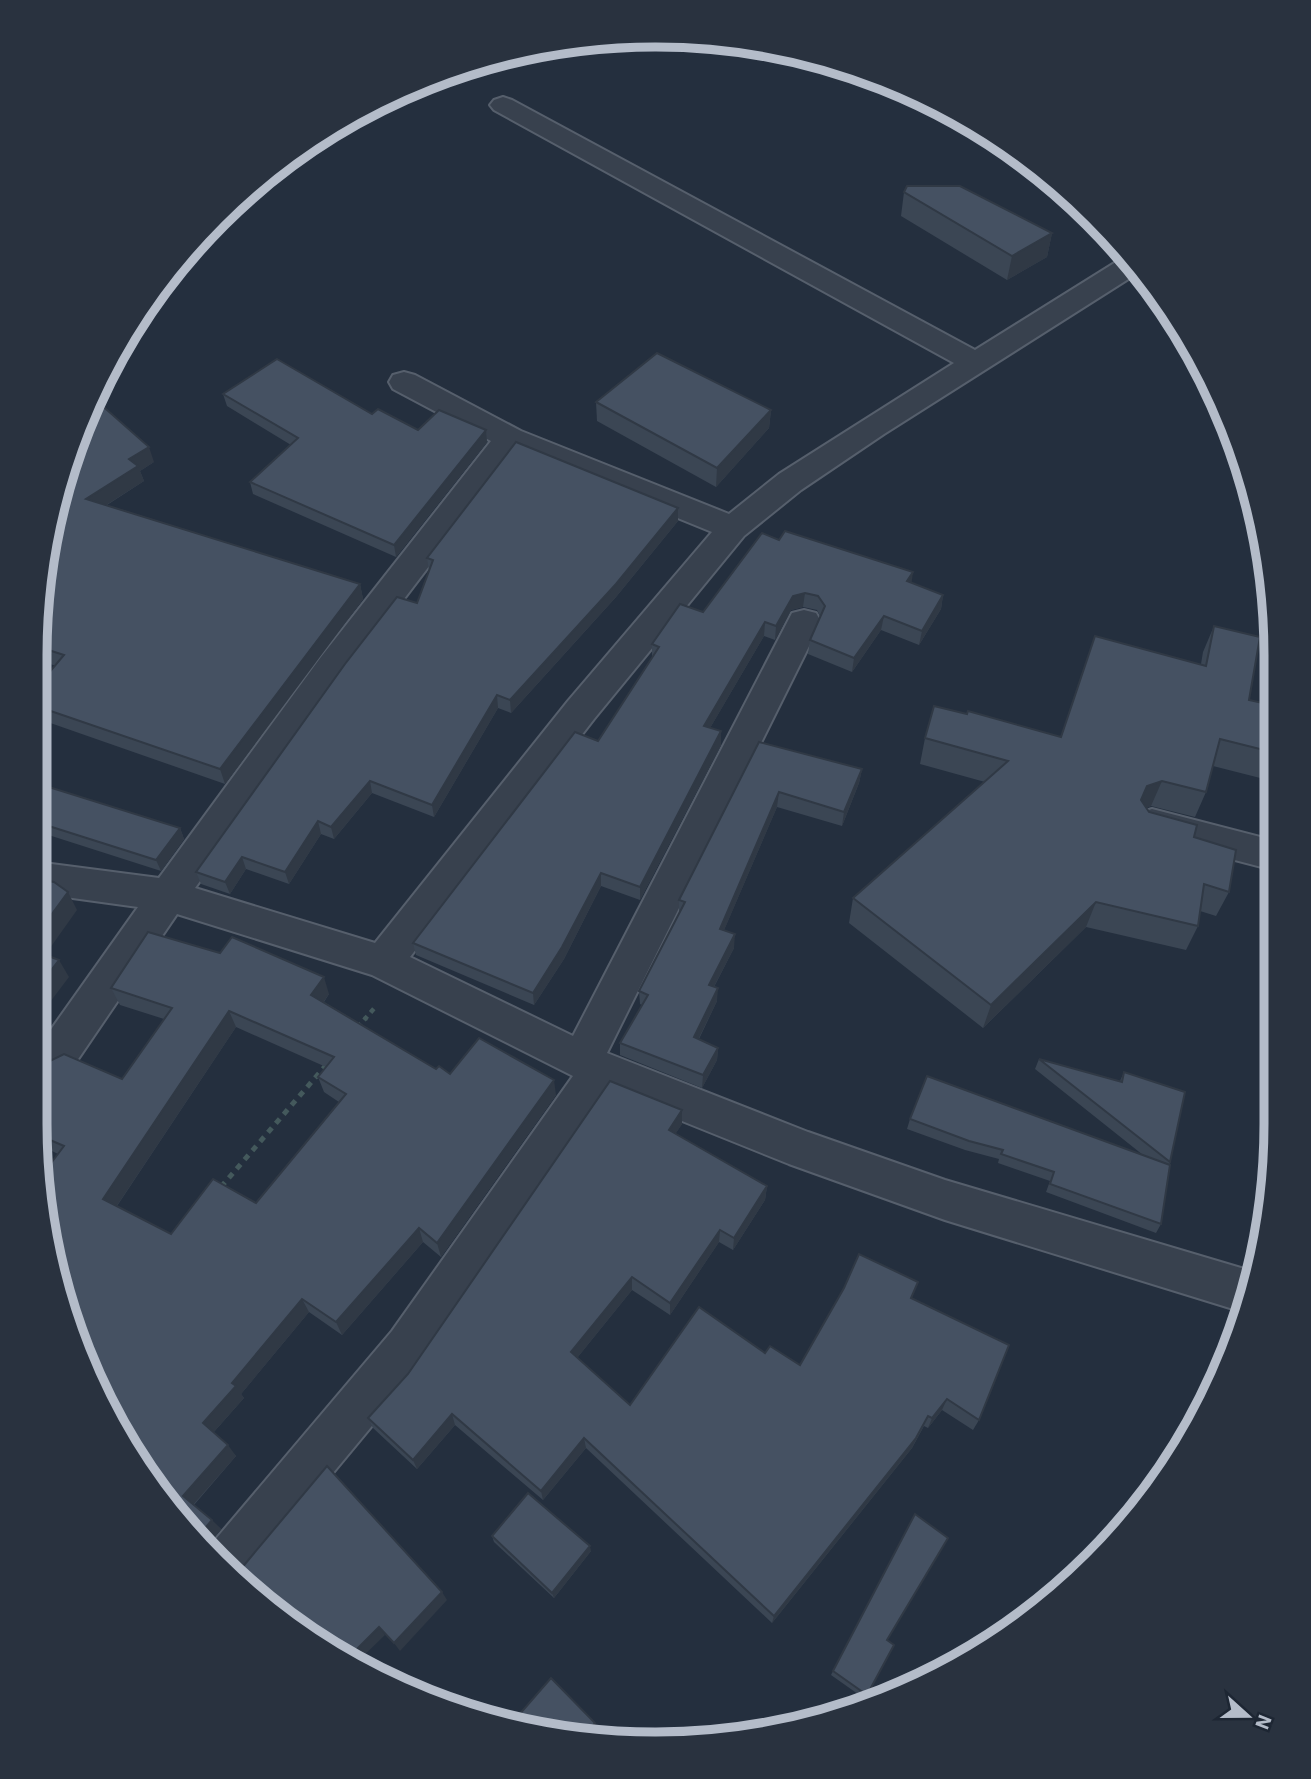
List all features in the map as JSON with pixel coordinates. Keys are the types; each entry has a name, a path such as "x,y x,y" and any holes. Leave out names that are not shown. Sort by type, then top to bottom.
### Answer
{"street":[{"path":"503,105 975,362"},
{"path":"394,967 580,710 733,528 790,482 1125,269"},
{"path":"404,382 510,438 733,528"},
{"path":"55,1058 167,895 446,517 510,438"},
{"path":"231,1559 408,1347 518,1193 592,1065 804,622"},
{"path":"1152,824 1264,853"},
{"path":"47,879 167,895 394,967 592,1065 804,1150 945,1200 1240,1290"}],"path":[{"path":"352,1034 394,967"},
{"path":"220,1188 334,1055"}],"building":[{"path":"907,186 960,186 1052,233 1012,256 904,192"},
{"path":"657,353 771,410 717,468 596,402"},
{"path":"277,359 372,414 378,409 418,430 439,410 486,430 394,545 250,482 298,438 223,394"},
{"path":"102,405 149,447 129,459 138,466 86,499 360,584 220,769 47,710 47,675 64,655 47,650 52,576 68,498"},
{"path":"516,442 678,508 616,584 510,700 497,695 432,805 370,781 331,827 318,821 285,872 242,857 225,882 196,872 345,664 397,597 417,603 433,560 427,558"},
{"path":"785,531 913,572 907,581 943,595 922,631 884,616 854,658 810,640 825,606 818,596 805,593 793,596 776,626 765,622 704,726 721,731 640,887 601,873 562,947 533,993 413,943 575,732 598,741 659,647 652,644 680,604 703,612 762,533 779,540"},
{"path":"1214,626 1260,637 1249,700 1264,703 1264,750 1220,739 1206,792 1162,781 1147,786 1141,800 1149,812 1197,825 1194,837 1236,850 1229,892 1204,884 1198,926 1096,902 991,1005 853,898 1008,761 925,738 934,706 967,714 968,711 1061,737 1095,636 1206,666"},
{"path":"759,742 862,769 844,812 779,792 720,929 735,934 709,985 718,988 694,1037 718,1048 703,1075 620,1043 648,995 639,991 685,902 679,900"},
{"path":"47,786 180,828 156,860 47,825"},
{"path":"47,881 54,882 68,892 47,921"},
{"path":"148,932 220,953 232,937 324,977 311,995 436,1069 439,1066 450,1074 479,1038 554,1080 437,1243 419,1228 336,1322 302,1299 232,1383 236,1386 203,1423 228,1445 183,1496 212,1520 203,1530 173,1494 129,1428 94,1356 68,1281 52,1203 49,1166 64,1146 48,1139 47,1062 64,1054 122,1079 172,1008 111,988","holes":["229,1011 334,1057 318,1077 346,1094 256,1203 213,1179 171,1234 103,1199"]},
{"path":"47,956 59,960 47,976"},
{"path":"1039,1059 1122,1082 1124,1072 1185,1092 1170,1162"},
{"path":"927,1076 1170,1165 1161,1224 1050,1184 1054,1172 1001,1154 1003,1150 969,1141 910,1119"},
{"path":"610,1081 682,1110 669,1130 767,1186 734,1238 720,1230 670,1303 632,1277 571,1352 630,1405 699,1307 765,1353 770,1346 800,1365 844,1288 859,1254 918,1282 911,1298 1009,1345 979,1420 947,1399 932,1418 928,1416 916,1438 774,1616 584,1438 541,1491 452,1414 413,1460 368,1418 408,1374"},
{"path":"327,1466 442,1592 394,1643 379,1627 354,1652 285,1606 241,1569"},
{"path":"528,1493 590,1546 552,1593 492,1536"},
{"path":"915,1514 948,1538 887,1640 894,1645 868,1692 865,1694 833,1671"},
{"path":"551,1678 595,1723 591,1728 576,1727 518,1716"}]}
